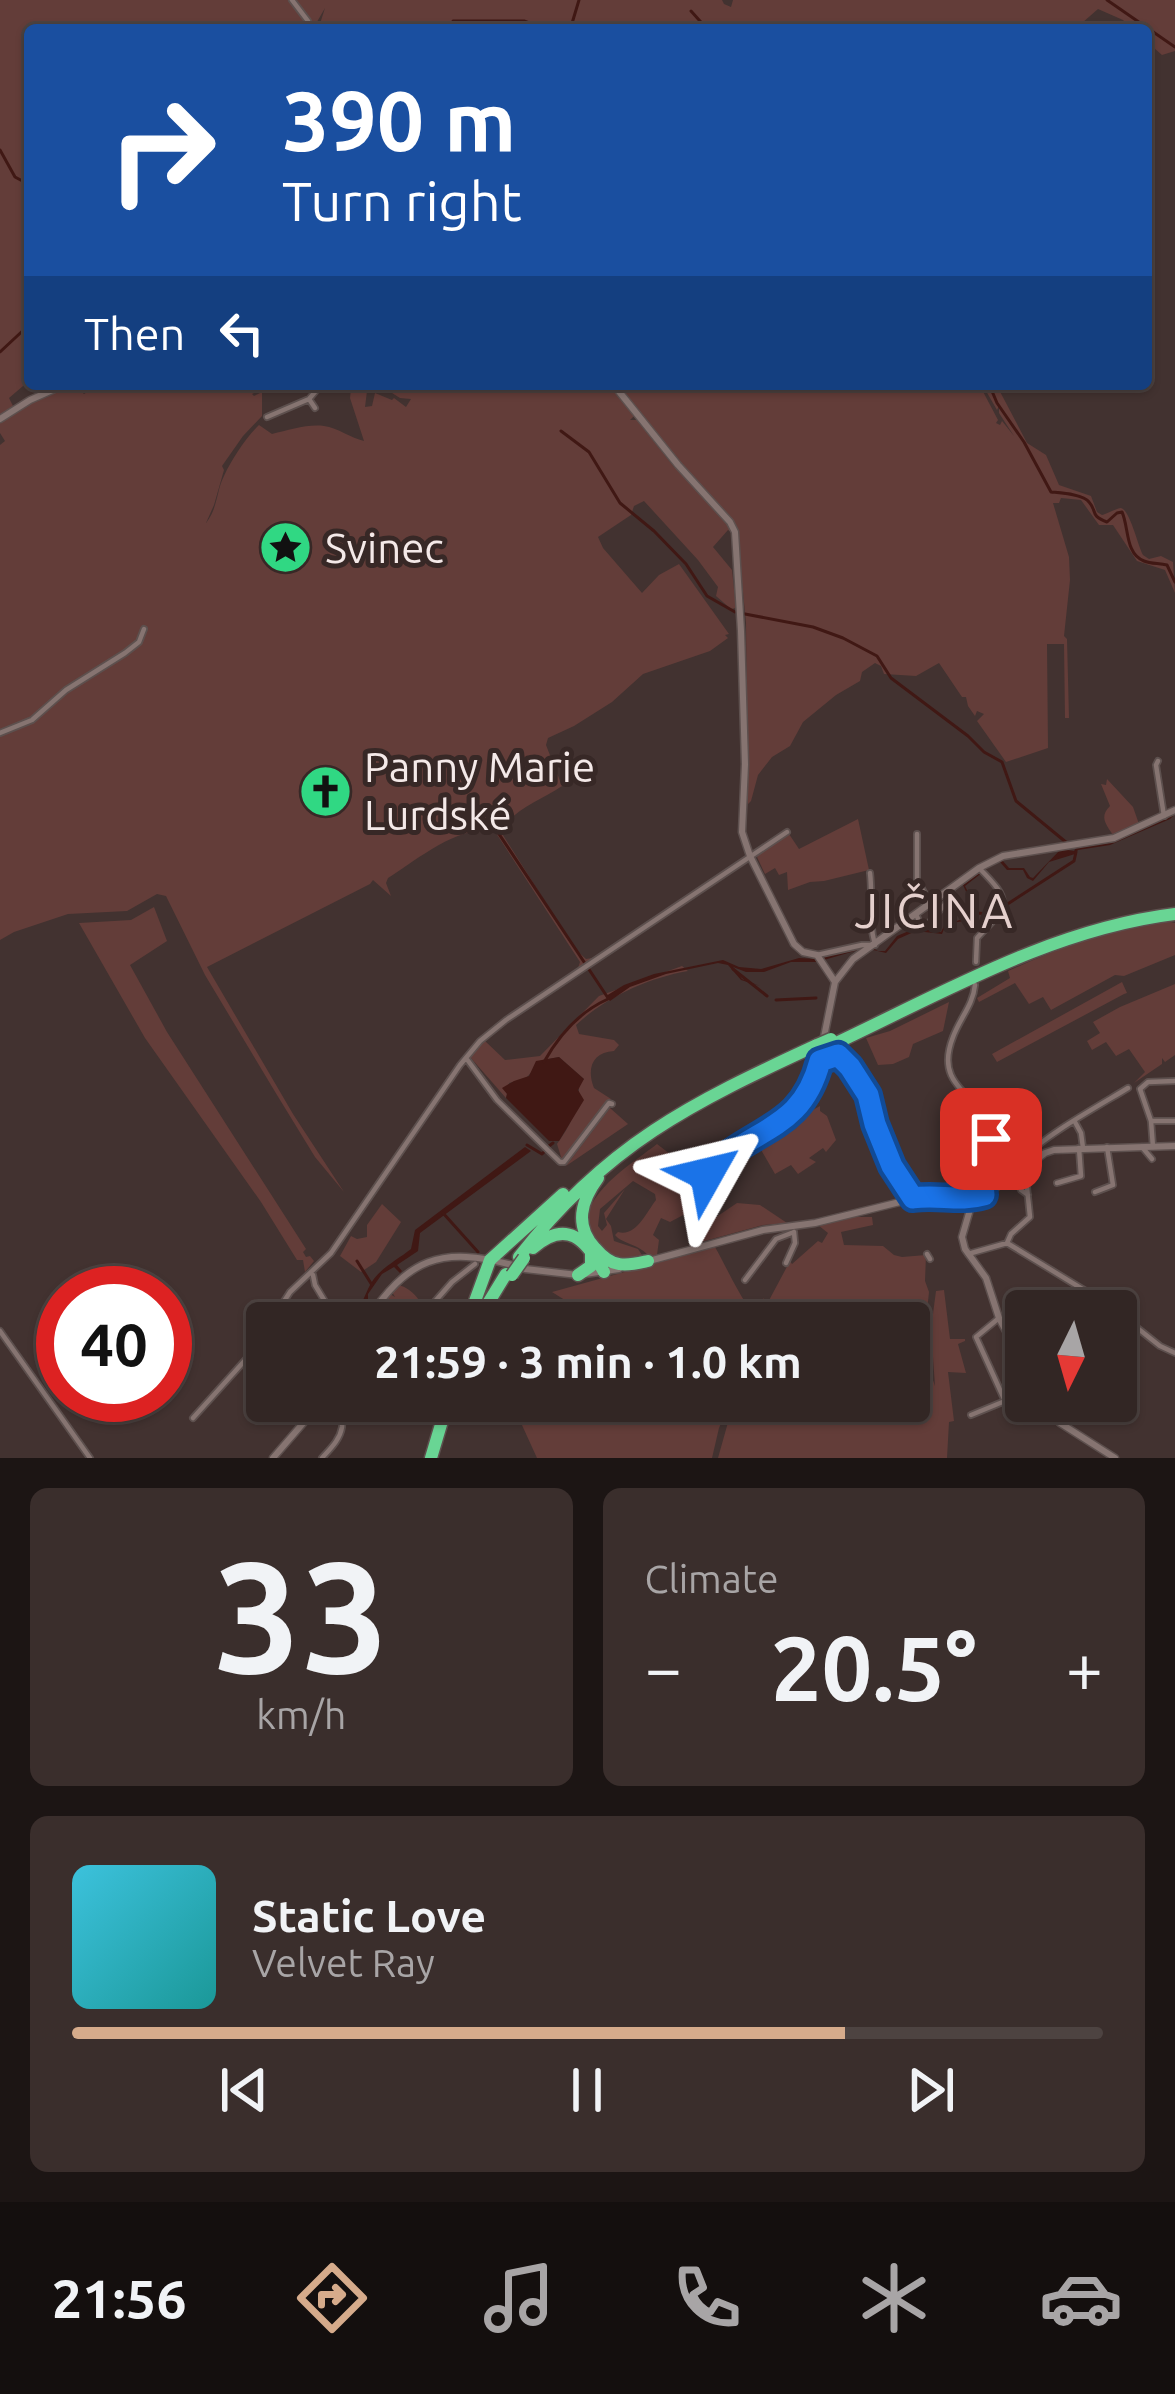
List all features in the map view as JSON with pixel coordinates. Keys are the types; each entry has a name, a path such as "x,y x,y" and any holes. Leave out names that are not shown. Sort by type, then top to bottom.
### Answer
{"highway":[{"path":"519,1264 599,1177 683,1117 1055,943 1175,912"},
{"path":"475,1302 490,1260 586,1174 704,1099 823,1049"},
{"path":"493,1302 571,1196 641,1137"},
{"path":"599,1177 581,1215 584,1232 605,1264 604,1272"},
{"path":"519,1264 543,1239 560,1233 577,1238 617,1264 648,1261"},
{"path":"578,1275 592,1264 594,1250"},
{"path":"428,1458 435,1422"},
{"path":"428,1458 437,1422"}],"street":[{"path":"0,419 52,390"},
{"path":"267,417 309,399 314,390"},
{"path":"618,390 735,532 745,764 742,832 794,944 819,958 835,982"},
{"path":"309,399 315,408"},
{"path":"0,733 32,720 65,690 125,653 139,642 144,629"},
{"path":"1159,761 1164,816"},
{"path":"693,1248 697,1199 707,1174 738,1148 792,1115 810,1091 835,982 853,959 1003,856 1114,838 1175,810"},
{"path":"282,1302 331,1253 480,1041 787,832"},
{"path":"916,834 916,880 930,904"},
{"path":"976,962 977,938 999,916 1003,895 981,871"},
{"path":"870,873 872,947"},
{"path":"916,914 921,926 928,924 953,895 950,890"},
{"path":"819,958 862,945 872,947"},
{"path":"975,985 947,1055 950,1075 1012,1145"},
{"path":"823,1049 839,1055 868,1095 892,1166 913,1198"},
{"path":"466,1058 497,1100 560,1162 612,1104"},
{"path":"1153,1147 1151,1121 1140,1095 1142,1085 1175,1082"},
{"path":"1007,1243 1030,1217 1024,1168 1027,1154 1129,1088"},
{"path":"972,1102 987,1136 981,1162 984,1195"},
{"path":"1151,1121 1175,1120"},
{"path":"1057,1183 1082,1176 1081,1133 1075,1122"},
{"path":"987,1136 1027,1154"},
{"path":"1142,1147 1152,1159"},
{"path":"380,1302 404,1275 425,1263 463,1256 578,1275 604,1272 763,1230 794,1229 913,1198 970,1199 984,1195 1048,1152 1175,1147"},
{"path":"1095,1192 1113,1185 1107,1148"},
{"path":"1015,1176 1029,1195"},
{"path":"970,1199 962,1237 986,1278 1005,1330"},
{"path":"786,1263 795,1243 794,1229"},
{"path":"745,1280 776,1239 794,1229"},
{"path":"968,1254 1007,1243 1107,1304 1174,1353"},
{"path":"434,1302 475,1264"},
{"path":"312,1274 327,1302"},
{"path":"970,1415 1005,1401 976,1337 998,1318"},
{"path":"0,1331 90,1458"},
{"path":"194,1418 246,1359"},
{"path":"273,1458 304,1422"},
{"path":"322,1458 338,1439 342,1422"},
{"path":"1059,1422 1115,1458"}],"shaded area":[{"path":"0,0 722,0 731,7 733,0 1175,0 1175,51 1162,55 1152,46 1152,24 1127,24 1098,9 1081,24 320,24 325,8 312,24 302,8 297,9 306,24 24,24 24,385 9,398 13,406 0,415"},
{"path":"56,390 84,394 90,390 260,390 252,394 262,392 262,416 222,466 206,523 213,512 227,470 259,425 272,434 324,426 364,441 351,390 367,391 365,407 372,406 375,393 406,407 411,399 400,398 393,390 616,390 635,415 630,420 637,420 681,471 685,469 667,445 619,390 982,390 996,423 1002,421 1014,436 985,390 999,390 1027,443 1046,455 1059,485 1091,496 1102,515 1124,510 1143,555 1173,562 1175,593 1165,570 1137,561 1113,525 1099,525 1081,500 1061,498 1053,503 1069,557 1064,636 1069,718 1065,718 1064,644 1047,644 1048,748 1006,762 977,721 984,714 977,711 975,716 939,663 916,676 884,674 875,663 862,672 860,681 803,722 790,746 772,757 758,775 748,804 746,623 736,525 706,491 702,493 733,533 728,530 713,547 732,570 736,608 731,609 716,596 718,587 698,560 644,501 634,506 631,515 598,537 603,548 642,593 659,575 679,564 728,638 710,651 643,674 612,702 548,738 546,745 562,786 520,811 501,832 586,959 629,936 549,987 580,962 496,833 469,832 388,878 391,896 373,880 207,967 344,1192 315,1157 277,1095 205,975 166,896 157,894 127,911 68,914 0,940 0,734 15,728 0,732 0,445 5,441 0,421"},
{"path":"1107,779 1133,807 1139,824 1113,835 1104,817 1110,806 1101,784 1106,785"},
{"path":"1175,814 1110,845 1078,850 1049,862 1033,881 1023,870 1007,870 1000,862 992,865 965,886 976,914 946,924 942,934 916,931 898,939 886,953 865,948 764,972 733,967 742,979 760,986 741,980 728,965 718,963 666,974 630,987 610,1001 606,996 654,974 723,960 761,969 799,958 817,959 869,946 885,951 897,936 916,928 941,932 946,922 971,915 974,909 963,885 991,863 1002,860 1009,868 1024,868 1033,878 1061,849 1109,843"},
{"path":"858,819 869,870 788,890 787,872 779,875 775,868 765,874 759,853 789,834 799,849"},
{"path":"154,907 167,941 130,965 167,1032 306,1249 306,1257 314,1261 305,1272 303,1260 297,1260 145,1038 79,923 131,920"},
{"path":"1175,923 1175,955 1124,976 1115,975 1051,1010 1043,997 1029,1004 1015,983 979,1002 977,998 1010,978 1008,971 1047,954 1106,934"},
{"path":"682,966 688,971 628,990 576,1025 579,1034 619,1045 596,1058 591,1068 594,1088 611,1099 564,1160 557,1144 573,1116 584,1079 559,1057 543,1060 525,1079 509,1083 506,1098 470,1057 485,1041 505,1060 540,1056 599,996"},
{"path":"1122,982 1127,993 997,1062 992,1054"},
{"path":"1175,984 1175,1055 1165,1062 1162,1058 1162,1064 1134,1083 1145,1072 1129,1049 1116,1056 1106,1042 1092,1050 1087,1041 1100,1033 1093,1022"},
{"path":"949,1002 943,1031 913,1044 909,1057 878,1065 866,1038"},
{"path":"559,1057 584,1079 578,1090 584,1100 559,1141 549,1141 506,1098 502,1088 529,1076 536,1061"},
{"path":"823,1075 808,1107 811,1111 820,1106 836,1140 826,1152 823,1148 809,1158 816,1162 798,1174 791,1165 775,1174 756,1141 796,1119"},
{"path":"610,1108 628,1124 566,1166"},
{"path":"657,1144 691,1170 710,1168 694,1189 691,1211 670,1222 661,1218 653,1235 659,1240 657,1255 650,1257 615,1235 640,1223 656,1200 655,1194 633,1181 600,1209 602,1231 607,1225 604,1213 625,1189 606,1219 614,1241 642,1255 615,1260 593,1240 587,1226 589,1212 606,1185"},
{"path":"525,1147 531,1151 420,1233 418,1251 397,1265 402,1271 394,1267 382,1274 368,1300 362,1302 376,1276 411,1249 415,1230"},
{"path":"737,1203 760,1205 787,1223 701,1242 700,1228"},
{"path":"382,1204 401,1222 376,1262 361,1272 340,1256 351,1236 367,1237 367,1225"},
{"path":"872,1217 873,1225 841,1232 844,1245 883,1246 902,1257 926,1255 928,1302 768,1302 790,1261 792,1264 818,1241 822,1243 828,1233 818,1225"},
{"path":"715,1247 746,1302 568,1302 552,1292"},
{"path":"398,1285 420,1302 384,1302 390,1294 395,1297 392,1292"},
{"path":"944,1290 950,1339 965,1339 958,1344 966,1373 948,1372 954,1421 949,1422 947,1458 718,1458 728,1422 930,1422 930,1372 935,1386 931,1329 936,1291"},
{"path":"521,1422 722,1422 712,1458 537,1458"}],"waterway":[{"path":"572,24 579,0"},
{"path":"1107,0 1142,24"},
{"path":"691,11 703,24"},
{"path":"453,21 532,24"},
{"path":"1152,31 1175,47"},
{"path":"0,150 15,177 24,182"},
{"path":"0,352 24,330"},
{"path":"992,390 1051,492 1086,499 1107,522 1122,512 1138,558 1167,565 1175,582"},
{"path":"561,431 589,452 620,503 686,564 707,596 735,612"},
{"path":"745,614 813,627 877,656 891,678 1002,762 1016,801 1067,843"},
{"path":"493,825 608,998"},
{"path":"977,913 1003,907 1074,861 1076,852"},
{"path":"733,969 767,996"},
{"path":"776,1000 816,998"},
{"path":"544,1062 571,1025 608,999"},
{"path":"549,1146 553,1143"},
{"path":"527,1145 542,1154 545,1151"},
{"path":"443,1213 478,1252"},
{"path":"357,1261 372,1285"}],"place":[{"name":"Svinec","path":"286,548"},
{"name":"Panny Marie Lurdské","path":"325,791"}],"district":[{"name":"JIČINA","path":"935,911"}],"route":[{"path":"707,1174 738,1148 792,1115 810,1091 820,1061 838,1055 868,1095 892,1166 913,1198 984,1195 982,1153 987,1136 991,1139"}]}
